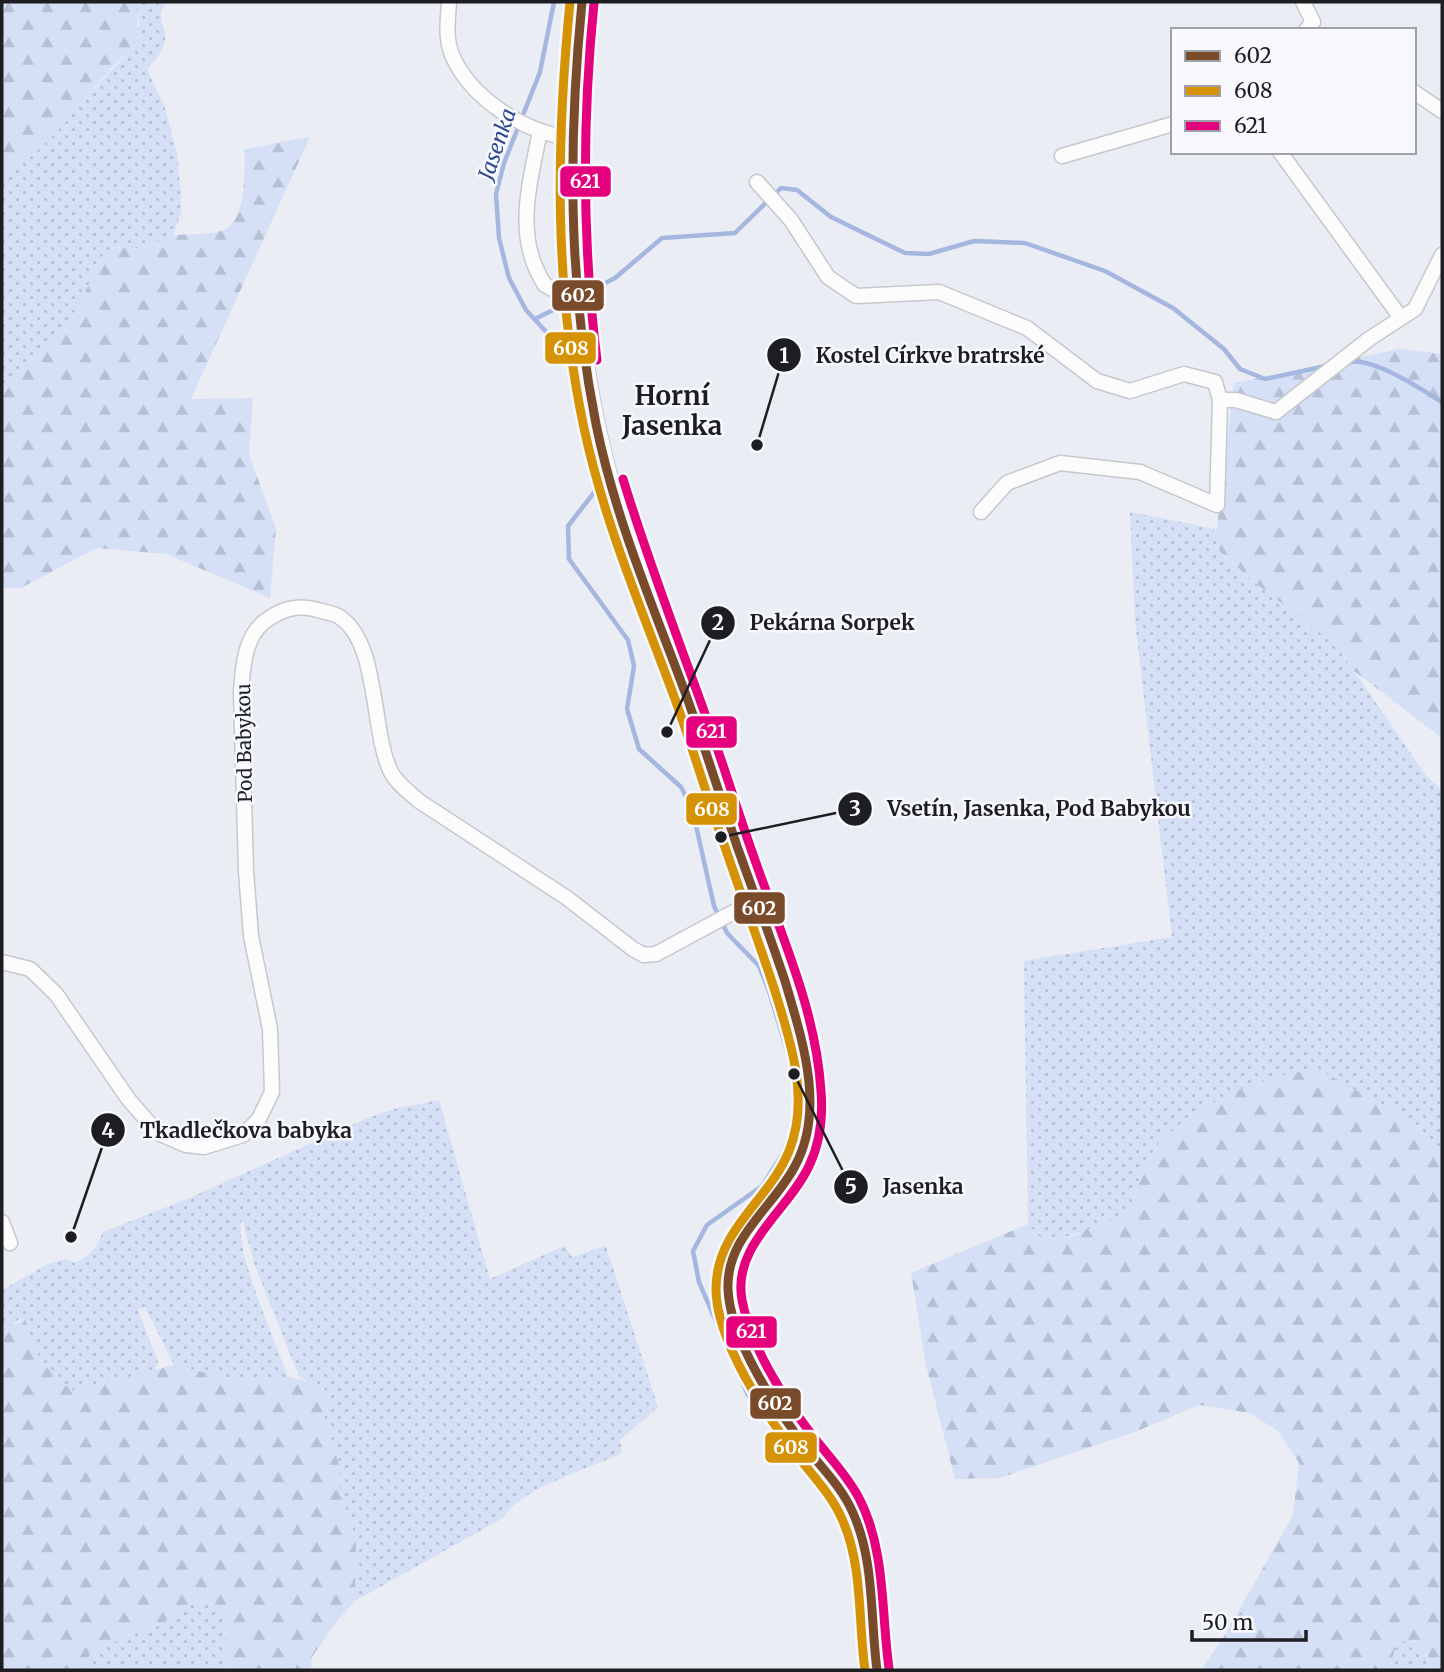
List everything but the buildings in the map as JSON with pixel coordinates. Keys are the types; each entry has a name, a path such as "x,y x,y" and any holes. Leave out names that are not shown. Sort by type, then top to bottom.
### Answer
{"street":[{"path":"449,2 447,32 452,54 464,75 490,104 540,131 571,138"},
{"path":"582,2 571,138 571,222 576,296 590,396 611,483 646,593 692,713 757,900 798,1027 807,1067 810,1118 805,1144 794,1169 747,1232 735,1254 728,1273 730,1303 769,1394 791,1428 834,1483 851,1508 857,1523 868,1565 876,1670"},
{"path":"1303,2 1314,27"},
{"path":"1416,93 1442,111"},
{"path":"1062,156 1171,125"},
{"path":"540,131 525,213 527,237 539,276 545,285 576,296"},
{"path":"1281,154 1401,318"},
{"path":"757,182 791,220 828,277 856,296 939,292 1027,328 1097,382 1130,391 1184,374 1214,382 1220,400 1217,505 1140,472 1060,463 1007,483 981,512"},
{"path":"1220,400 1236,400 1276,412 1369,339 1415,309 1442,255"},
{"name":"Pod Babykou","path":"2,962 30,969 55,993 129,1100 158,1133 186,1145 204,1147 243,1135 259,1119 272,1092 270,1029 251,936 246,871 241,691 244,662 251,639 259,626 288,608 303,606 338,616 353,631 364,649 390,772 419,801 567,898 639,952 650,956 656,954 757,900"},
{"path":"2,1222 10,1243"}],"green space":[{"path":"2,2 130,2 139,13 137,26 140,31 139,42 113,66 56,133 2,180"},
{"path":"130,2 168,2 161,15 164,43 159,55 147,69 165,108 177,154 181,213 173,236 142,247 117,247 106,252 73,314 2,397 2,180 56,131 139,42 139,13"},
{"path":"310,137 191,399 253,398 249,454 276,529 270,598 166,554 96,548 21,588 2,588 2,397 71,316 107,251 115,248 138,248 164,238 221,231 230,226 236,218 243,195 245,149"},
{"path":"1400,349 1442,354 1442,738 1354,671 1336,645 1254,582 1220,552 1216,534 1234,383"},
{"path":"1130,512 1215,529 1220,553 1336,645 1427,777 1442,790 1442,1155 1416,1125 1195,1112 1154,1151 1141,1173 1134,1197 1124,1212 1099,1226 1048,1241 1036,1234 1028,1224 1024,961 1172,937 1135,621"},
{"path":"1319,1070 1416,1125 1442,1155 1442,1670 1431,1670 1427,1654 1415,1641 1404,1641 1395,1649 1389,1670 1201,1670 1223,1638 1293,1515 1299,1463 1279,1432 1250,1413 1199,1405 1137,1431 1000,1478 955,1479 926,1365 911,1273 1028,1224 1036,1234 1048,1241 1073,1236 1124,1213 1134,1197 1143,1169 1160,1141 1195,1112 1247,1086 1292,1073"},
{"path":"439,1100 490,1279 564,1246 572,1257 606,1246 658,1407 620,1440 622,1453 540,1488 524,1497 503,1518 355,1601 356,1540 340,1491 340,1468 323,1412 331,1396 319,1384 313,1386 299,1376 255,1266 242,1219 243,1251 249,1273 288,1377 239,1381 174,1365 145,1307 138,1310 158,1362 154,1371 72,1391 54,1375 33,1349 25,1319 19,1319 5,1333 2,1326 2,1290 48,1264 66,1259 74,1263 85,1258 103,1232 187,1199 365,1119 394,1109"},
{"path":"25,1319 40,1361 72,1391 174,1365 239,1381 288,1377 318,1384 331,1396 323,1412 340,1468 340,1491 356,1540 355,1601 336,1622 312,1657 311,1670 222,1670 226,1667 225,1619 216,1605 206,1602 190,1605 164,1622 90,1654 79,1670 2,1670 2,1326 11,1326"},
{"path":"206,1602 216,1605 225,1619 226,1667 222,1670 79,1670 90,1654 164,1622 190,1605"},
{"path":"1404,1641 1421,1645 1431,1670 1389,1670 1395,1649"}],"waterway":[{"name":"Jasenka","path":"554,2 540,72 504,163 496,194 499,238 509,278 526,310 573,361"},
{"path":"582,295 615,278 662,238 735,233 781,188 797,190 831,217 905,253 929,254 974,241 1025,243 1105,271 1173,308 1224,349 1240,369 1265,379 1326,366"},
{"path":"535,319 571,301"},
{"path":"1349,362 1371,364 1383,369 1442,402"},
{"name":"Jasenka","path":"603,481 568,526 569,559 628,640 634,666 627,709 639,749 681,787 692,808 714,906 727,933 759,966 794,1074 793,1127 782,1155 762,1186 707,1225 693,1251 699,1282 748,1395 841,1518 849,1537 863,1670"}],"transit line":[{"name":"608","path":"570,2 562,109 560,216 567,322 584,428 613,532 675,699 773,985 791,1046 798,1089 795,1131 789,1151 780,1169 734,1232 718,1268 718,1309 724,1331 744,1376 784,1438 827,1493 842,1519 857,1574 865,1670"},
{"name":"602","path":"582,2 574,108 573,214 580,319 596,424 624,528 686,695 785,981 808,1074 809,1121 804,1144 786,1181 752,1224 735,1254 729,1271 731,1309 746,1352 769,1395 838,1487 853,1513 868,1570 877,1670"},
{"name":"621","path":"594,3 587,93 585,182 597,360"},
{"name":"621","path":"623,479 796,975 812,1032 822,1100 816,1148 800,1182 753,1245 741,1280 742,1300 752,1335 768,1369 798,1417 848,1480 868,1518 878,1560 889,1668"}],"place":[{"name":"Kostel Církve bratrské","path":"757,445"},
{"name":"Pekárna Sorpek","path":"667,732"},
{"name":"Vsetín, Jasenka, Pod Babykou","path":"721,837"},
{"name":"Jasenka","path":"794,1074"},
{"name":"Tkadlečkova babyka","path":"71,1237"}],"district":[{"name":"Horní Jasenka","path":"672,410"}]}
